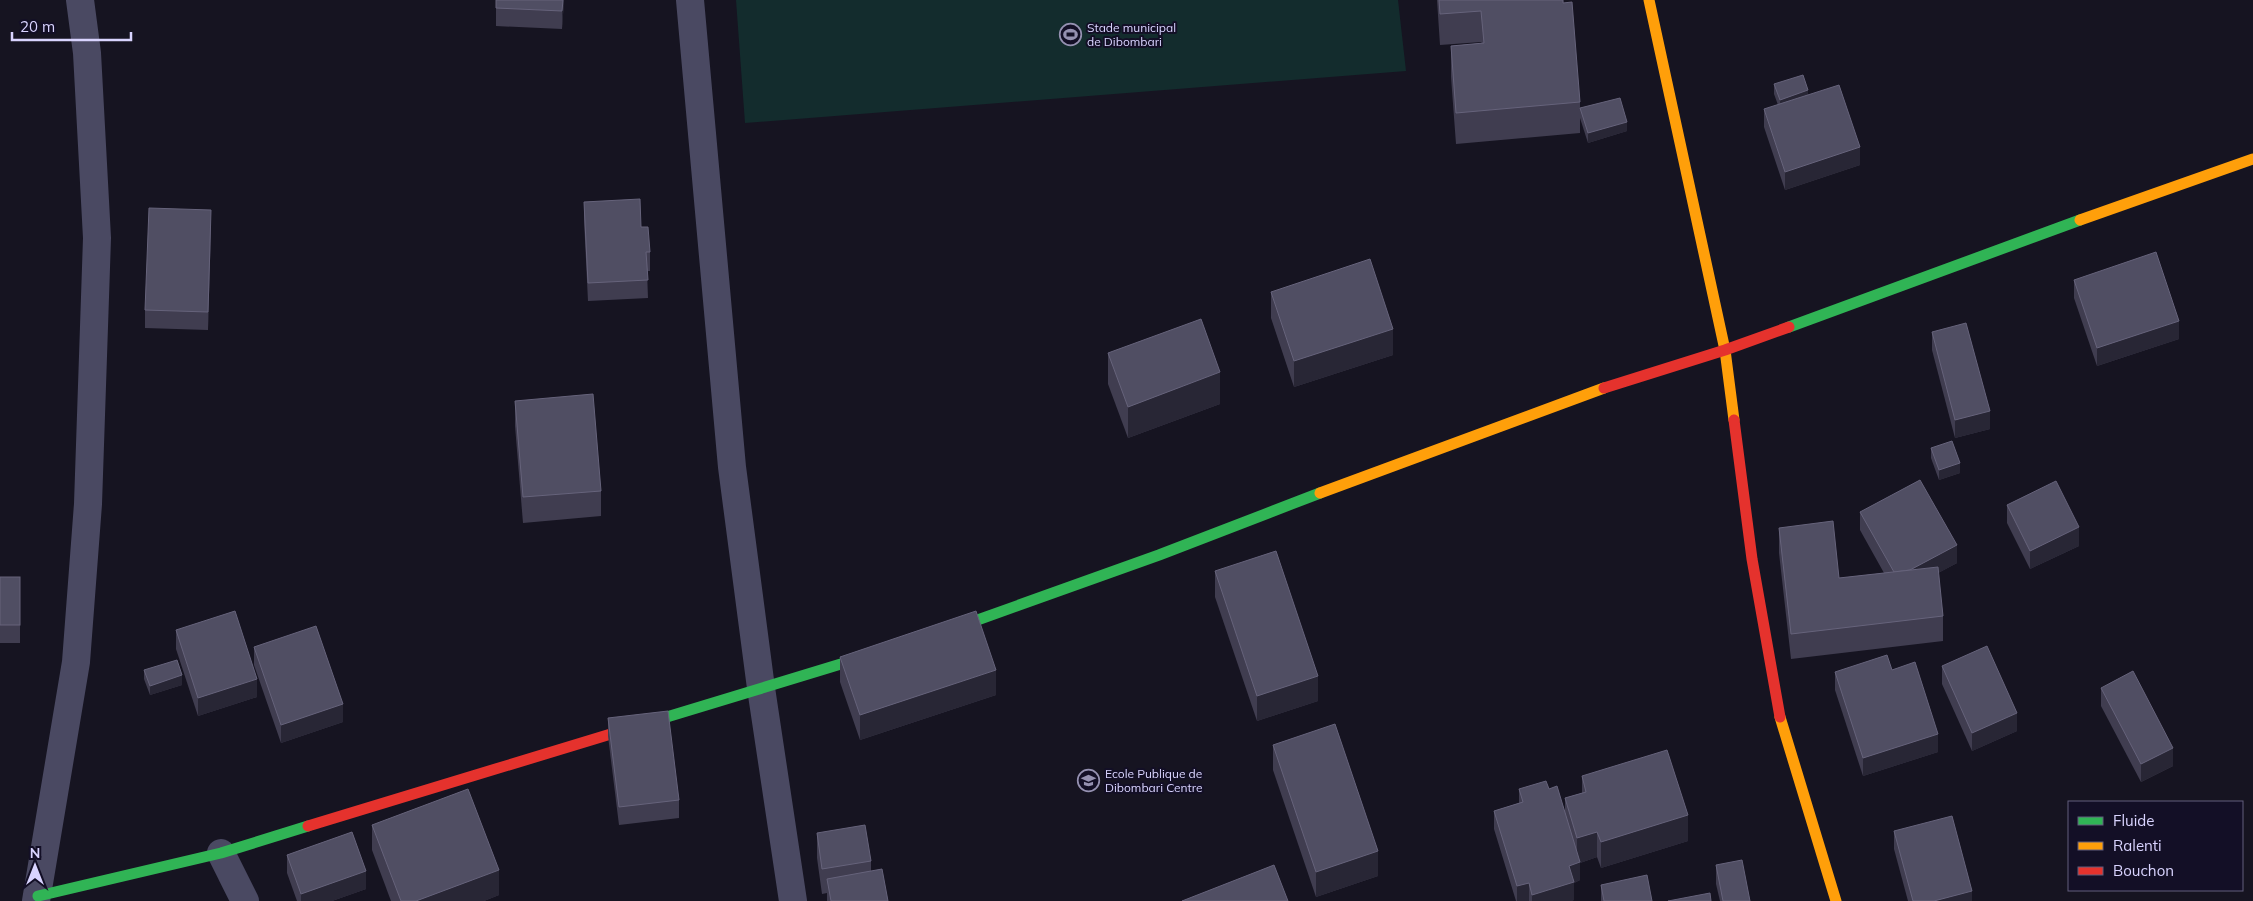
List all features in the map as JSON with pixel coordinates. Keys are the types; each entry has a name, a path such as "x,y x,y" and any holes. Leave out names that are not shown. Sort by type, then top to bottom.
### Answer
{"street":[{"path":"80,0 87,53 98,238 88,504 76,662 37,899 221,853 892,648"},
{"path":"690,0 732,467 761,688 793,901"},
{"path":"1649,0 1725,350 1752,559 1782,728 1836,901"},
{"path":"929,637 1158,555 1408,459 1622,381 1725,350 2106,210 2253,159"},
{"path":"221,853 245,901"}],"green space":[{"name":"Stade municipal de Dibombari","path":"736,0 1398,0 1406,71 745,123"}],"building":[{"path":"496,0 563,0 562,11 496,8"},
{"path":"1439,0 1563,0 1563,3 1572,2 1580,102 1456,113 1451,46 1484,43 1481,11 1440,14"},
{"path":"1803,75 1808,90 1780,100 1774,84"},
{"path":"1839,85 1860,147 1785,172 1764,109"},
{"path":"1620,98 1627,122 1588,133 1580,108"},
{"path":"640,199 641,227 648,227 650,252 646,252 648,280 588,283 584,202"},
{"path":"149,208 211,210 208,312 145,310"},
{"path":"2156,252 2179,321 2097,348 2074,280"},
{"path":"1370,259 1393,329 1294,361 1271,292"},
{"path":"1201,319 1220,372 1128,407 1108,353"},
{"path":"1966,323 1990,411 1955,420 1932,332"},
{"path":"593,394 601,491 523,497 515,401"},
{"path":"1952,441 1960,463 1939,470 1931,448"},
{"path":"1920,480 1957,545 1910,570 1894,572 1860,512"},
{"path":"2056,481 2079,527 2030,551 2007,505"},
{"path":"1833,521 1839,578 1938,567 1943,616 1791,634 1779,528"},
{"path":"1276,551 1318,676 1257,696 1215,571"},
{"path":"0,577 20,577 20,625 0,625"},
{"path":"235,611 257,679 198,698 176,630"},
{"path":"976,611 996,670 860,715 840,657"},
{"path":"316,626 343,704 281,725 254,647"},
{"path":"1987,646 2017,713 1972,733 1942,666"},
{"path":"1887,655 1892,670 1915,662 1938,734 1863,758 1835,672"},
{"path":"177,660 182,675 150,686 144,670"},
{"path":"2133,671 2173,748 2141,764 2101,688"},
{"path":"668,711 679,800 619,807 608,718"},
{"path":"1335,724 1378,851 1316,872 1273,745"},
{"path":"1667,750 1688,815 1601,842 1597,832 1577,838 1565,798 1586,792 1582,776"},
{"path":"1546,781 1549,789 1557,786 1580,862 1569,866 1574,882 1532,895 1529,883 1517,886 1494,811 1523,802 1519,789"},
{"path":"468,789 499,870 416,901 401,901 372,825"},
{"path":"1952,816 1972,891 1934,901 1913,901 1894,831"},
{"path":"865,825 871,861 822,869 817,833"},
{"path":"352,832 366,871 301,894 287,855"},
{"path":"1742,860 1750,901 1723,901 1716,865"},
{"path":"1274,865 1288,901 1182,901"},
{"path":"882,869 888,901 831,901 827,879"},
{"path":"1647,875 1652,901 1604,901 1601,885"},
{"path":"1710,893 1711,901 1668,901"}],"traffic: fast":[{"path":"1789,327 2080,220"},
{"path":"944,632 1159,555 1320,493"},
{"path":"647,723 877,653"},
{"path":"38,896 221,853 308,826"}],"traffic: slow":[{"path":"1649,0 1725,350 1734,420"},
{"path":"2080,220 2253,159"},
{"path":"1320,493 1604,388"},
{"path":"1780,717 1836,901"}],"traffic: jam":[{"path":"1604,388 1725,350 1789,327"},
{"path":"1734,420 1752,559 1780,717"},
{"path":"308,826 647,723"}],"place":[{"name":"Stade municipal de Dibombari","path":"1071,35"},
{"name":"Ecole Publique de Dibombari Centre","path":"1089,781"}]}
